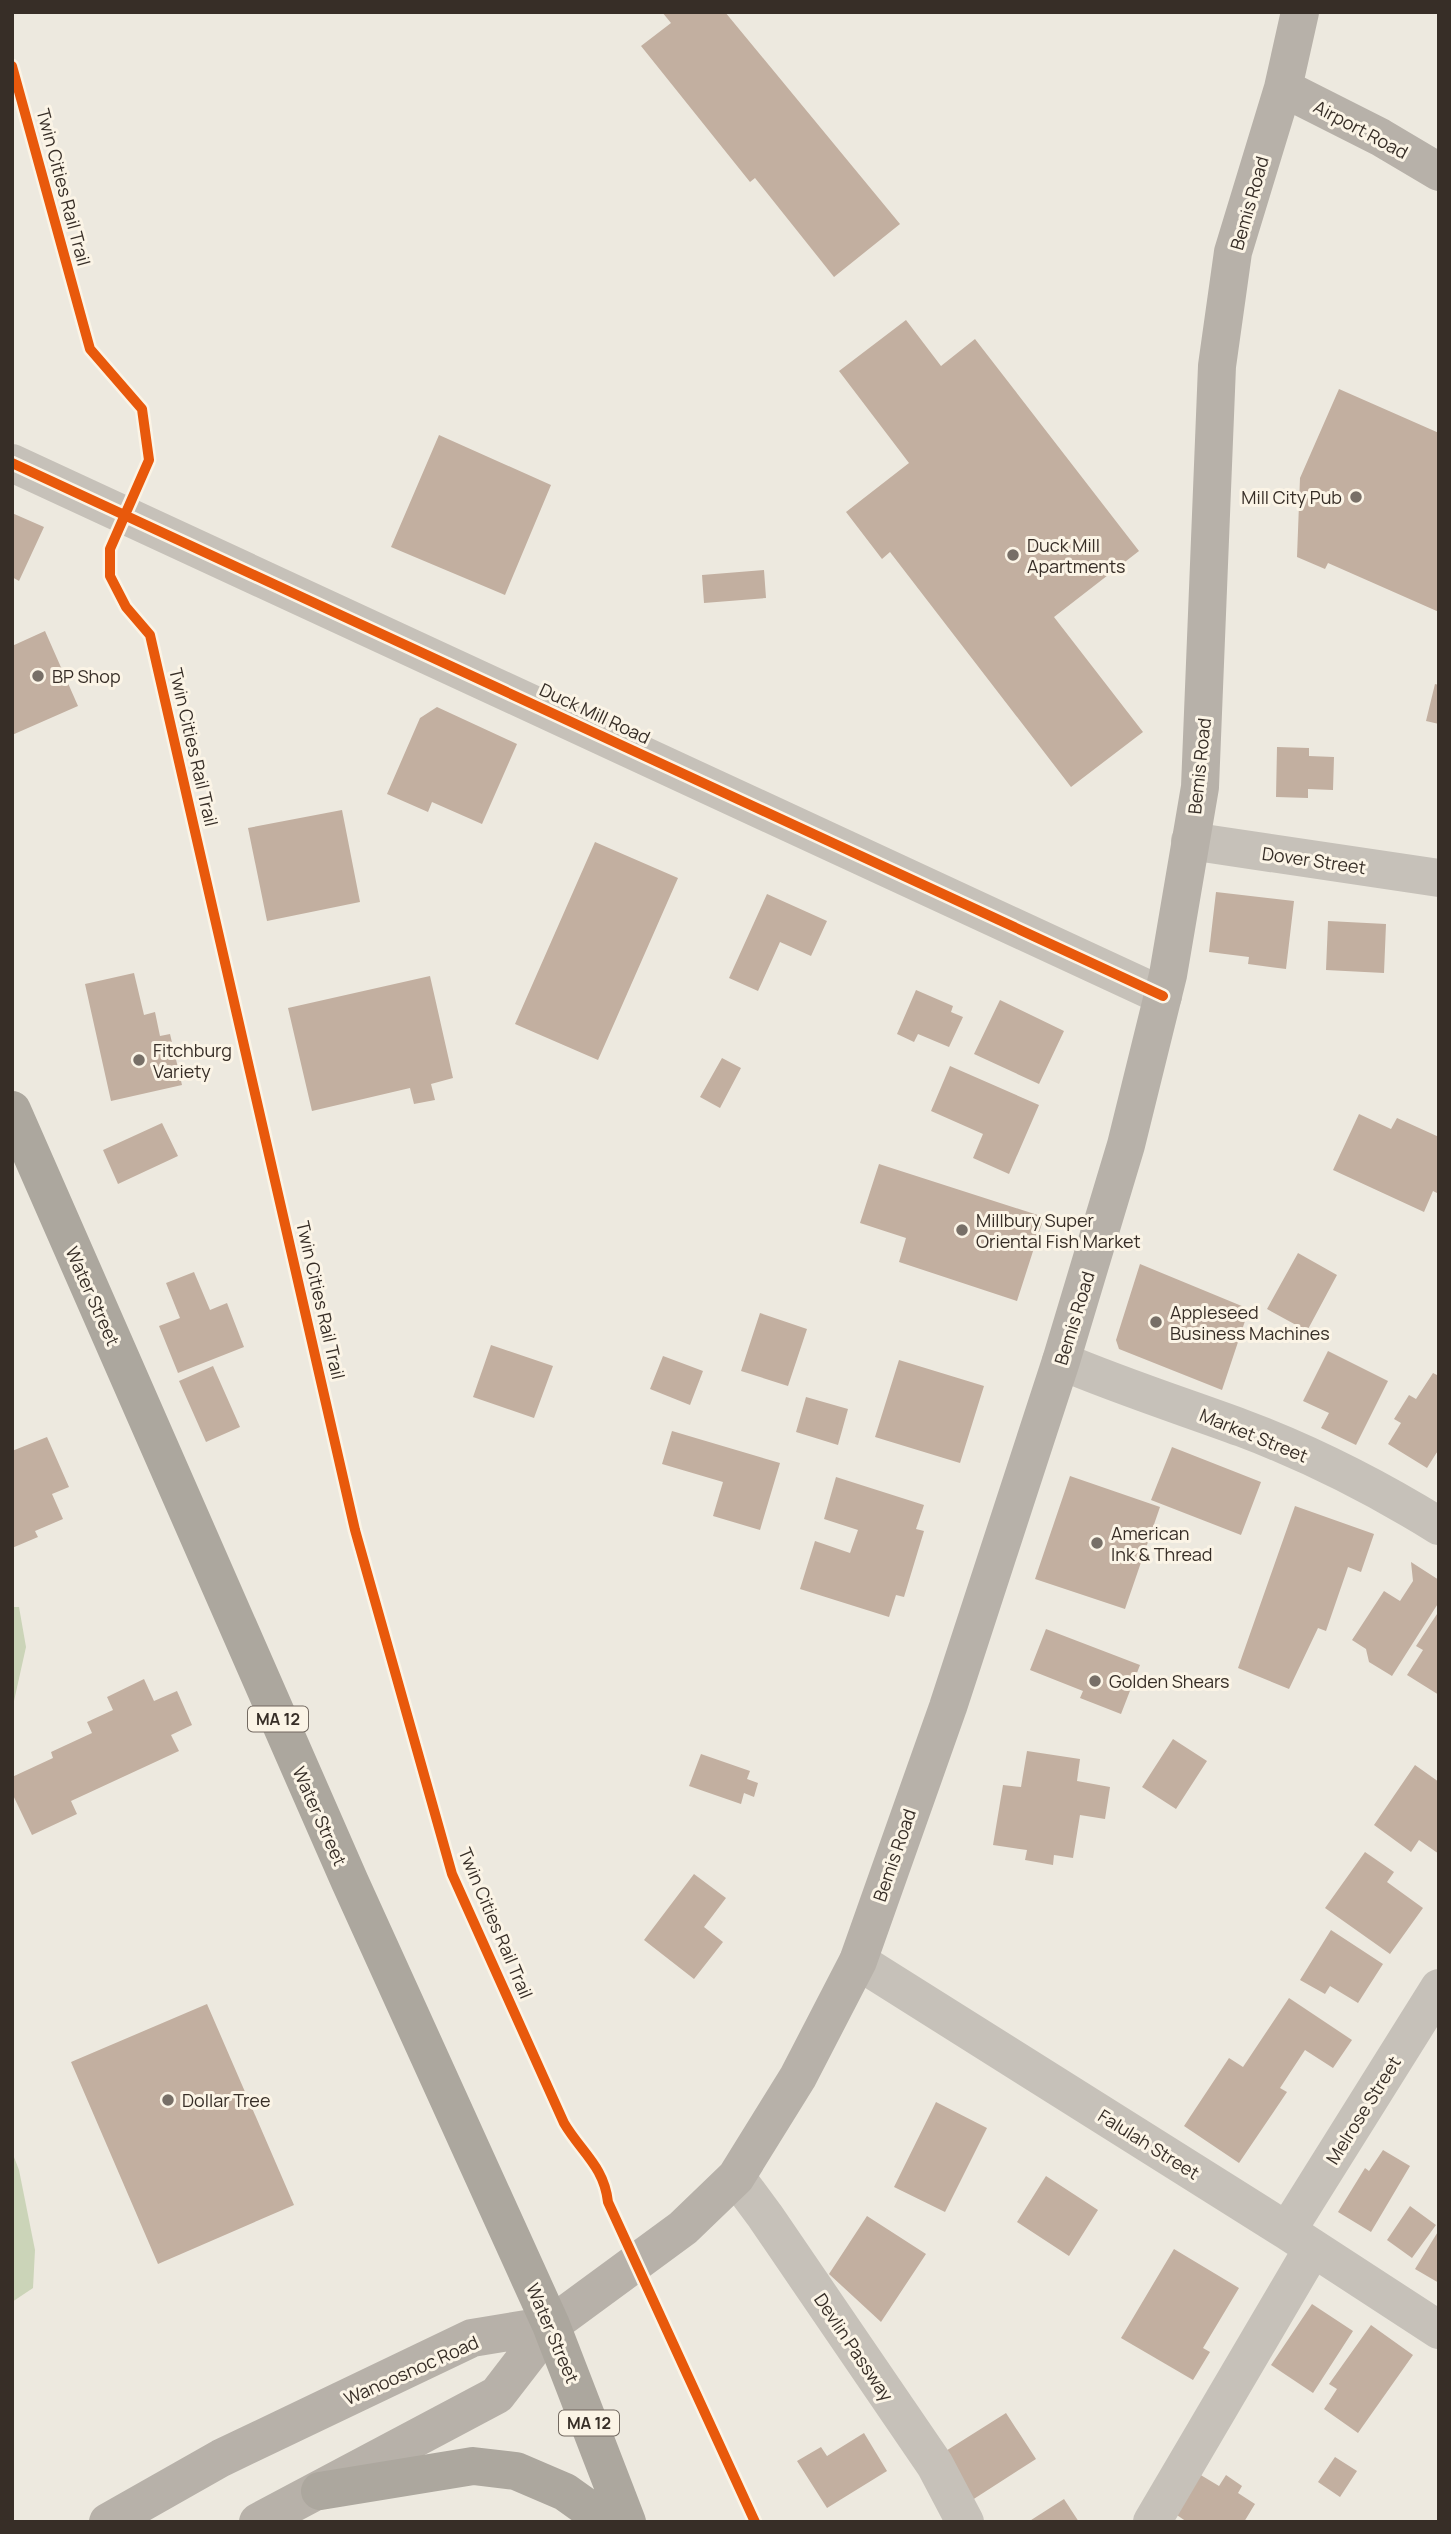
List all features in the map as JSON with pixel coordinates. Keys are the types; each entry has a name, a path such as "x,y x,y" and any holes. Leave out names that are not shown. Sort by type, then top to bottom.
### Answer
{"highway":[{"name":"Water Street","path":"12,1110 350,1882 551,2325 627,2522"},
{"path":"320,2491 474,2466 516,2470 565,2492 607,2522"}],"main road":[{"name":"Bemis Road","path":"551,2325 682,2228 736,2177 798,2077 858,1961 948,1707 1061,1361 1126,1145 1163,996 1200,787 1217,366 1233,252 1283,88 1300,12"},
{"name":"Airport Road","path":"1283,88 1380,136 1439,172"},
{"path":"258,2522 497,2395 551,2325"},
{"name":"Wanoosnoc Road","path":"108,2522 221,2458 472,2339 551,2325"}],"street":[{"name":"Duck Mill Road","path":"12,463 1163,996"},
{"name":"Dover Street","path":"1190,841 1439,878"},
{"name":"Market Street","path":"1061,1361 1244,1429 1326,1464 1396,1499 1439,1526"},
{"name":"Falulah Street","path":"858,1961 1300,2239 1439,2330"},
{"name":"Melrose Street","path":"1300,2239 1439,1988"},
{"name":"Devlin Passway","path":"736,2177 935,2465 965,2522"},
{"path":"1152,2522 1300,2239"}],"green space":[{"path":"12,1607 19,1607 26,1647 12,1702"},
{"path":"12,2152 19,2170 35,2250 33,2288 12,2302"}],"building":[{"path":"662,12 725,12 900,224 834,277 755,178 750,182 641,46 671,23"},
{"name":"Duck Mill Apartments","path":"906,320 941,366 975,339 1139,551 1054,617 1143,732 1071,787 890,552 882,559 846,512 909,463 839,371"},
{"path":"1339,389 1439,433 1439,612 1328,563 1325,569 1297,557 1300,478"},
{"path":"439,435 551,485 505,595 391,547"},
{"path":"12,513 44,527 19,581 12,577"},
{"path":"764,570 766,598 704,603 702,575"},
{"name":"BP Shop","path":"45,631 78,706 12,735 12,646"},
{"path":"1435,684 1439,685 1439,724 1426,721"},
{"path":"437,707 517,744 482,824 432,802 428,812 387,794 420,718"},
{"path":"1277,747 1309,748 1309,756 1334,757 1333,790 1308,789 1308,798 1276,797"},
{"path":"342,810 360,902 267,921 248,828"},
{"path":"595,842 678,878 598,1060 515,1024"},
{"path":"1216,892 1294,901 1286,969 1248,964 1249,957 1209,952"},
{"path":"767,894 827,921 811,956 780,942 758,991 729,978"},
{"path":"1328,921 1386,924 1384,973 1326,970"},
{"name":"Fitchburg Variety","path":"134,973 144,1015 155,1012 160,1036 170,1034 182,1085 111,1101 85,984"},
{"path":"430,976 453,1078 431,1084 435,1100 414,1104 410,1088 312,1111 288,1008"},
{"path":"916,990 953,1006 951,1012 963,1017 949,1047 918,1034 914,1042 897,1034"},
{"path":"1000,1000 1064,1031 1039,1084 974,1054"},
{"path":"722,1058 741,1068 720,1108 700,1097"},
{"path":"950,1066 1039,1105 1009,1174 973,1158 983,1134 931,1111"},
{"path":"1359,1114 1391,1129 1397,1118 1439,1137 1439,1194 1433,1191 1424,1212 1333,1170"},
{"path":"162,1123 178,1156 118,1184 103,1150"},
{"name":"Millbury Super Oriental Fish Market","path":"879,1164 1044,1217 1017,1301 899,1262 906,1238 860,1223"},
{"path":"1298,1253 1337,1275 1307,1331 1267,1309"},
{"path":"1140,1264 1249,1309 1222,1390 1119,1349 1116,1340"},
{"path":"194,1272 210,1310 227,1303 244,1347 178,1373 159,1326 180,1318 166,1283"},
{"path":"760,1313 807,1329 788,1386 741,1371"},
{"path":"491,1345 553,1366 534,1418 473,1397"},
{"path":"1328,1351 1388,1381 1356,1445 1321,1428 1329,1413 1303,1401"},
{"path":"663,1356 703,1371 690,1405 650,1389"},
{"path":"899,1360 984,1386 960,1463 875,1437"},
{"path":"213,1366 240,1427 206,1442 179,1381"},
{"path":"1433,1373 1439,1376 1439,1449 1427,1468 1388,1444 1401,1423 1394,1419 1409,1395 1416,1399"},
{"path":"806,1397 848,1409 838,1445 796,1432"},
{"path":"672,1431 780,1463 760,1530 713,1516 723,1482 662,1464"},
{"path":"47,1437 69,1487 52,1494 63,1519 35,1531 38,1537 12,1548 12,1451"},
{"path":"1172,1447 1261,1482 1241,1535 1151,1500"},
{"name":"American Ink & Thread","path":"1070,1476 1160,1507 1125,1609 1035,1579"},
{"path":"836,1477 924,1505 916,1529 924,1531 904,1597 896,1595 889,1617 800,1589 815,1541 850,1553 858,1530 824,1519"},
{"path":"1295,1506 1374,1534 1361,1572 1348,1567 1326,1631 1318,1628 1289,1689 1238,1668"},
{"path":"1411,1562 1439,1580 1439,1602 1392,1676 1369,1662 1366,1649 1352,1640 1384,1591 1400,1601 1413,1581"},
{"path":"1439,1611 1439,1695 1407,1675 1423,1650 1416,1646"},
{"name":"Golden Shears","path":"1046,1629 1140,1665 1121,1714 1080,1698 1083,1691 1030,1670"},
{"path":"144,1679 154,1701 177,1691 192,1725 171,1735 179,1751 71,1801 77,1814 32,1835 12,1793 12,1777 53,1758 51,1752 92,1733 87,1722 113,1710 107,1697"},
{"path":"1173,1739 1207,1761 1176,1809 1142,1787"},
{"path":"1027,1751 1080,1759 1077,1781 1110,1787 1105,1819 1080,1815 1073,1858 1054,1855 1053,1865 1025,1860 1027,1850 993,1845 1003,1785 1021,1787"},
{"path":"701,1754 750,1771 747,1779 758,1783 754,1797 744,1793 741,1804 689,1786"},
{"path":"1415,1765 1439,1782 1439,1854 1419,1840 1411,1852 1374,1825"},
{"path":"1365,1852 1394,1872 1387,1882 1423,1908 1390,1954 1325,1908"},
{"path":"694,1874 726,1898 704,1927 723,1942 694,1979 644,1940"},
{"path":"1331,1930 1383,1964 1358,2003 1330,1986 1325,1994 1300,1980"},
{"path":"1289,1998 1352,2040 1333,2068 1305,2050 1280,2088 1287,2092 1239,2163 1184,2126 1229,2058 1243,2067"},
{"name":"Dollar Tree","path":"207,2004 294,2205 158,2264 71,2062"},
{"path":"936,2102 987,2128 945,2212 894,2187"},
{"path":"1383,2150 1410,2166 1371,2232 1338,2212 1365,2168 1369,2171"},
{"path":"1046,2176 1098,2210 1069,2256 1017,2222"},
{"path":"1410,2206 1436,2225 1412,2258 1387,2240"},
{"path":"867,2216 926,2254 881,2322 829,2274"},
{"path":"1439,2230 1439,2283 1415,2269"},
{"path":"1174,2249 1239,2288 1203,2348 1210,2352 1193,2380 1121,2338"},
{"path":"1312,2304 1353,2331 1313,2393 1271,2365"},
{"path":"1371,2325 1413,2355 1358,2433 1324,2409 1337,2389 1329,2384"},
{"path":"1006,2413 1036,2459 966,2504 941,2454"},
{"path":"864,2433 887,2471 827,2508 797,2461 821,2447 827,2456"},
{"path":"1335,2457 1357,2471 1340,2497 1318,2482"},
{"path":"1199,2474 1219,2486 1226,2475 1242,2486 1238,2493 1255,2504 1244,2522 1187,2522 1174,2513"},
{"path":"1064,2499 1079,2522 1028,2522"}],"cycle path":[{"name":"Twin Cities Rail Trail","path":"12,66 90,349 142,409 149,460 110,549 110,576 126,607 150,635 355,1530 452,1874 564,2123 602,2179 608,2202 755,2522"},
{"path":"12,463 1163,996"}],"place":[{"name":"Mill City Pub","path":"1356,497"},
{"name":"Duck Mill Apartments","path":"1013,555"},
{"name":"BP Shop","path":"38,676"},
{"name":"Fitchburg Variety","path":"139,1060"},
{"name":"Millbury Super Oriental Fish Market","path":"962,1230"},
{"name":"Appleseed Business Machines","path":"1156,1322"},
{"name":"American Ink & Thread","path":"1097,1543"},
{"name":"Golden Shears","path":"1095,1681"},
{"name":"Dollar Tree","path":"168,2100"}]}
